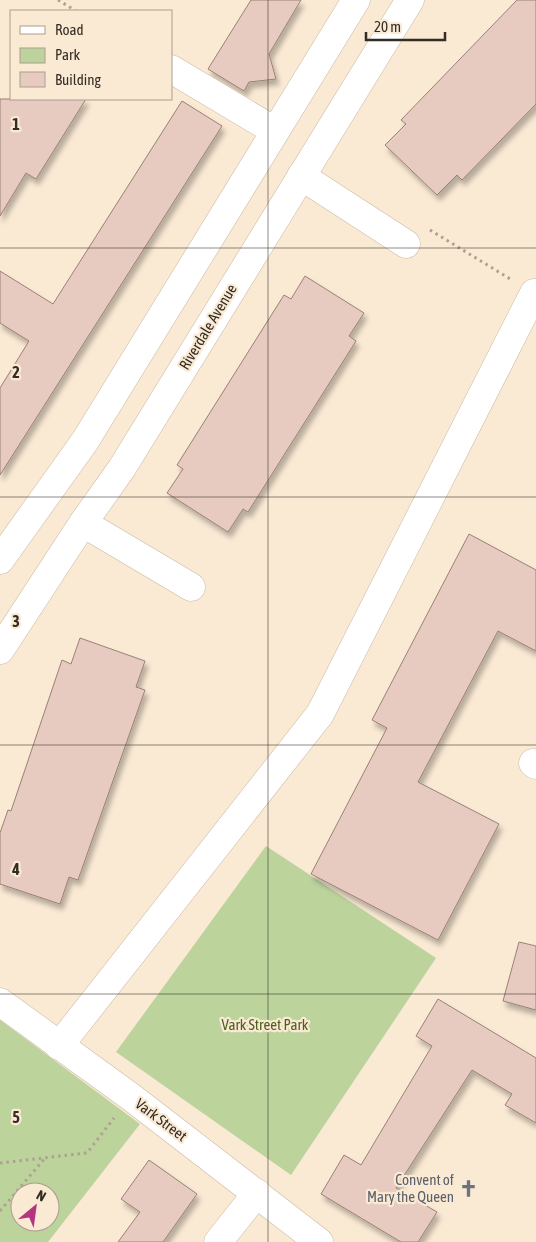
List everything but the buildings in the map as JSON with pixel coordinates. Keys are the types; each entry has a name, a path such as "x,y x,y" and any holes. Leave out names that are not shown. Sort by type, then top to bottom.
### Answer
{"main road":[{"path":"0,560 84,441 356,0"},
{"name":"Riverdale Avenue","path":"0,650 83,522 122,468 410,0"},
{"path":"172,70 274,131"},
{"path":"301,176 406,244"},
{"path":"59,1046 320,714 534,294"},
{"path":"83,522 191,587"},
{"name":"Vark Street","path":"0,1002 131,1098 319,1242"},
{"path":"218,1242 257,1193"}],"path":[{"path":"58,0 74,10"},
{"path":"0,1163 87,1153 131,1098"},
{"path":"0,1211 46,1158"}],"green space":[{"name":"Vark Street Park","path":"266,846 436,958 291,1175 116,1052"},
{"path":"0,1020 140,1124 60,1227 60,1182 10,1182 10,1232 56,1232 48,1242 0,1242"}],"place":[{"name":"Convent of Mary the Queen","path":"468,1189"}]}
